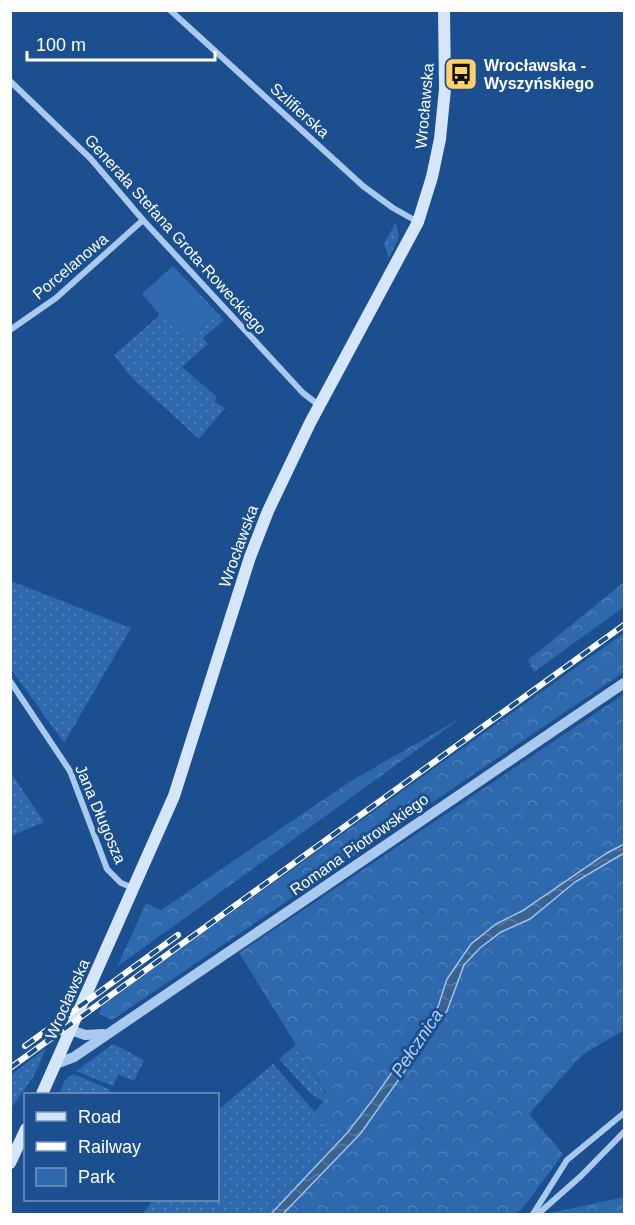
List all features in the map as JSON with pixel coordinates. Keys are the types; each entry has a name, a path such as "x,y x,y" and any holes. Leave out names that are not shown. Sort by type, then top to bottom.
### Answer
{"main road":[{"name":"Wrocławska","path":"43,1093 134,888 183,770 261,528 281,481 418,222 432,177 440,139 445,89 444,10"},
{"path":"10,1163 24,1134"}],"street":[{"name":"Szlifierska","path":"170,10 363,186 393,208 418,222"},
{"name":"Generała Stefana Grota-Roweckiego","path":"10,81 91,159 143,220 303,393 320,406"},
{"name":"Porcelanowa","path":"10,330 56,298 143,220"},
{"name":"Jana Długosza","path":"10,681 70,771 107,869 121,883 134,888"},
{"name":"Romana Piotrowskiego","path":"56,1064 74,1057 624,683"},
{"path":"71,1030 95,1036 112,1031"},
{"path":"536,1215 567,1160 624,1113"},
{"path":"536,1215 581,1176 624,1131"}],"green space":[{"path":"396,222 399,237 389,258 384,244"},
{"path":"173,266 224,320 203,338 208,344 182,367 217,397 215,402 225,408 199,439 132,378 114,355 160,315 142,294"},
{"path":"173,266 198,293 166,321 142,294"},
{"path":"198,300 211,314 184,339 171,325"},
{"path":"11,581 131,628 64,743 11,669"},
{"path":"624,582 624,607 534,672 528,660"},
{"path":"624,633 624,672 112,1020 99,1014 102,1006 140,978"},
{"path":"624,694 624,844 607,853 522,911 496,924 447,979 438,1007 348,1132 307,1121 328,1096 239,953"},
{"path":"461,718 117,967 146,903 161,910 351,781"},
{"path":"11,773 44,822 10,836"},
{"path":"624,853 624,1030 582,1055 529,1114 563,1154 522,1209 513,1214 283,1214 361,1132 447,1011 464,965 480,948 501,932 530,919 575,882"},
{"path":"113,1044 144,1060 134,1081 118,1074 113,1086 76,1071"},
{"path":"296,1045 328,1097 324,1102 311,1094 279,1059"},
{"path":"46,1048 34,1076 11,1108 11,1075"},
{"path":"273,1064 315,1112 308,1121 348,1132 271,1214 143,1214 152,1201 219,1201 219,1109"},
{"path":"73,1074 111,1090 110,1093 59,1093 65,1080"},
{"path":"624,1197 624,1214 545,1214"}],"water":[{"name":"Pełcznica","path":"624,844 624,853 575,882 530,919 501,932 480,948 464,965 447,1011 361,1133 283,1214 271,1214 348,1132 374,1098 438,1007 447,979 471,944 496,924 522,911 607,853"}],"railway":[{"path":"10,1068 624,625"},
{"path":"25,1046 178,935"}],"place":[{"name":"Wrocławska - Wyszyńskiego","path":"461,74"}]}
